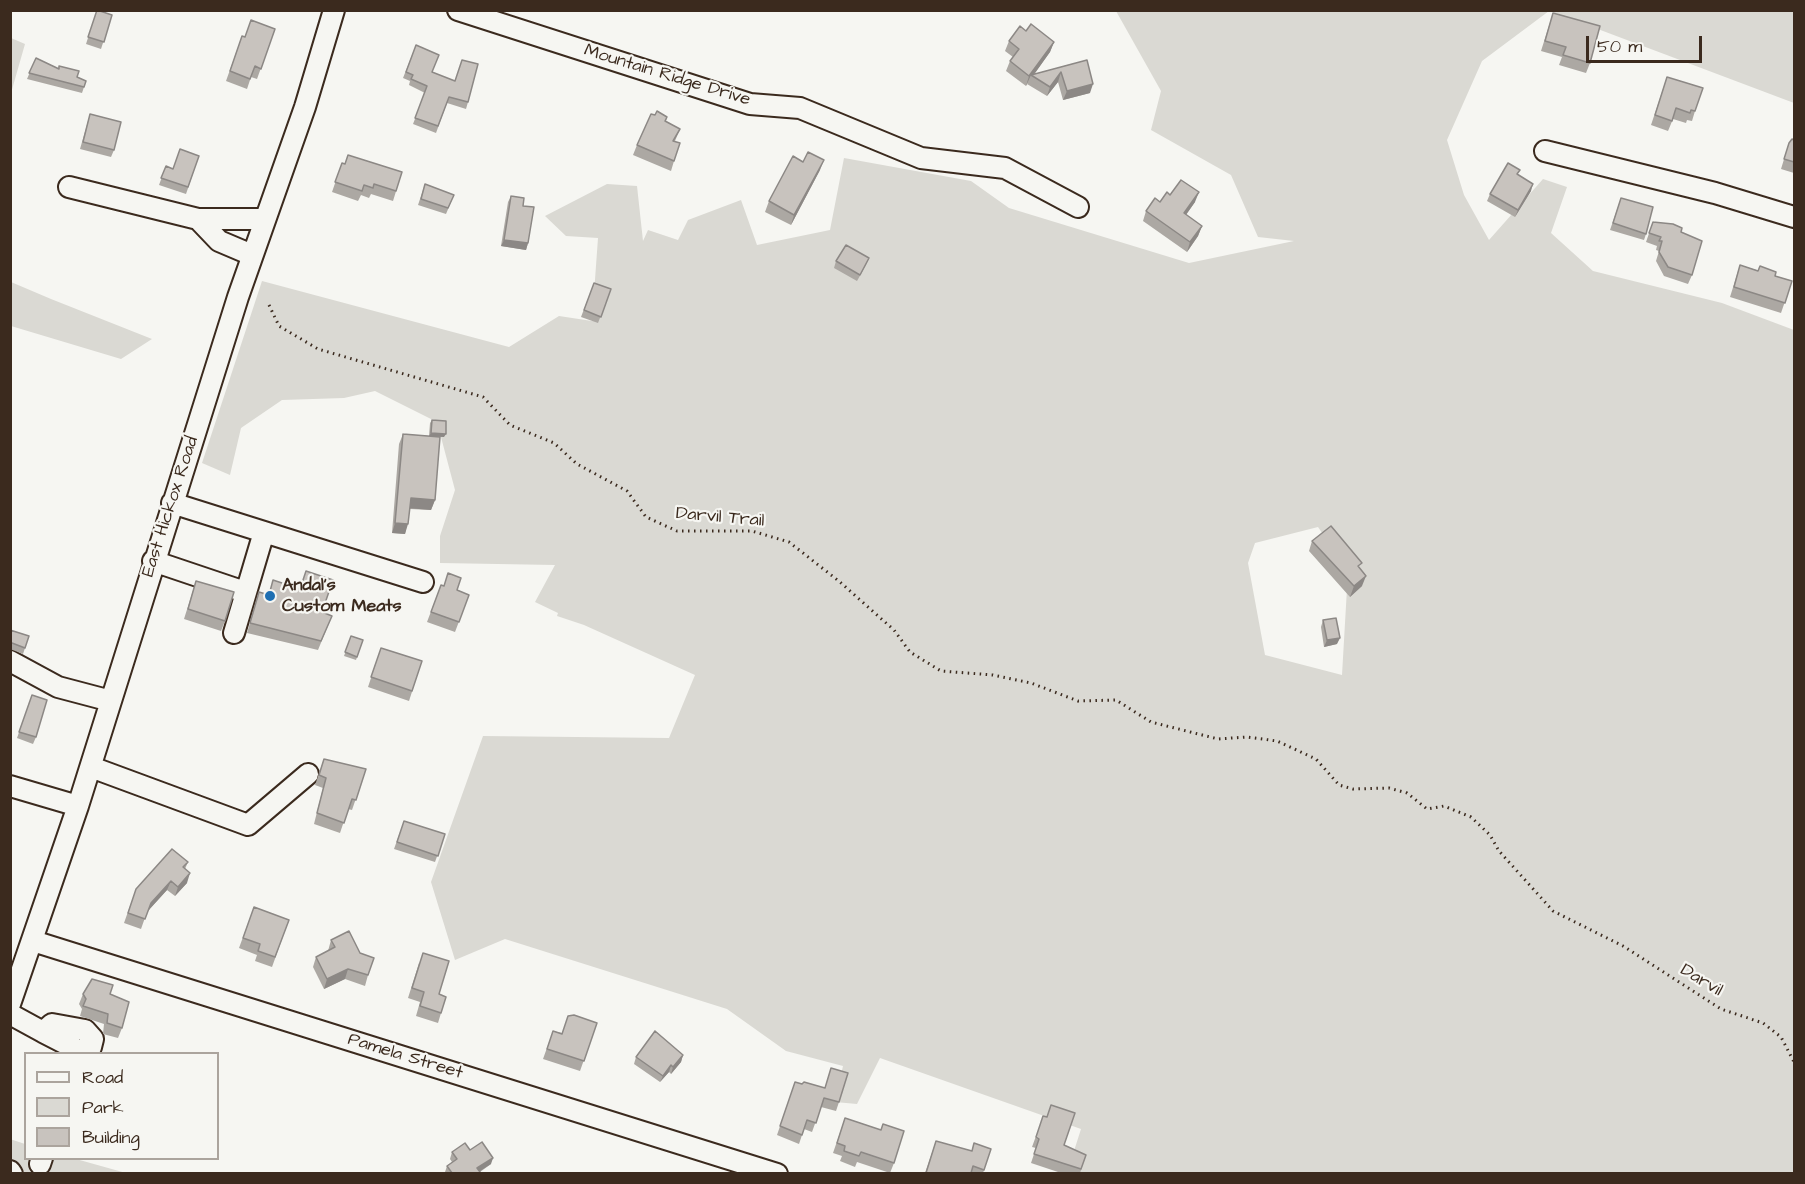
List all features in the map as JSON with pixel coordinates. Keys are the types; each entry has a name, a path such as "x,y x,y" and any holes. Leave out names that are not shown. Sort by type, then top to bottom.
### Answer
{"street":[{"name":"East Hickox Road","path":"10,1004 91,767 153,561 334,10"},
{"name":"Mountain Ridge Drive","path":"458,10 750,104 801,108 921,158 1005,168 1078,207"},
{"path":"1545,152 1715,193 1794,217"},
{"path":"69,187 198,219 265,219"},
{"path":"198,219 219,241 252,255"},
{"path":"172,503 423,582"},
{"path":"234,633 264,532"},
{"path":"153,561 246,592"},
{"path":"10,661 58,687 111,701"},
{"path":"91,767 248,825 308,774"},
{"path":"10,786 78,806"},
{"name":"Pamela Street","path":"33,941 777,1173"},
{"path":"10,1014 79,1052"}],"path":[{"name":"Darvil Trail","path":"269,305 279,327 318,349 483,397 510,425 554,443 577,464 627,491 646,517 677,531 752,531 789,542 840,582 894,630 910,652 940,671 993,675 1031,683 1078,701 1116,700 1151,722 1179,727 1218,739 1257,738 1278,741 1316,759 1339,785 1353,789 1389,788 1407,793 1427,809 1444,806 1471,817 1490,835 1500,851 1553,911"},
{"name":"Darvil","path":"1553,911 1623,946 1721,1009 1762,1023 1781,1037 1794,1062"}],"green space":[{"path":"1116,11 1549,11 1482,61 1447,140 1464,195 1489,240 1543,179 1567,187 1551,233 1593,271 1722,303 1794,330 1794,1173 1067,1173 1081,1129 880,1058 857,1104 835,1102 843,1066 786,1051 727,1009 505,939 455,960 431,882 483,736 669,738 695,675 584,625 557,616 558,613 535,602 555,565 440,563 440,536 455,490 437,422 375,391 344,398 282,400 241,428 230,475 202,463 262,281 509,347 559,316 592,321 598,238 566,236 545,216 607,184 637,186 643,241 648,230 678,240 688,220 741,200 757,245 830,230 844,158 971,181 1009,208 1189,263 1294,241 1258,237 1231,175 1151,130 1161,91","holes":["1318,527 1348,571 1342,675 1265,655 1248,563 1255,543"]},
{"path":"1550,11 1794,11 1794,103"},
{"path":"11,38 25,44 11,93"},
{"path":"11,282 152,339 121,359 11,326"},
{"path":"10,1139 24,1144 24,1160 80,1160 126,1173 11,1173"}],"building":[{"path":"97,10 112,15 104,42 88,37"},
{"path":"1553,13 1600,26 1590,63 1563,55 1566,47 1545,41"},
{"path":"251,20 275,29 261,69 255,66 250,79 230,71 242,36 245,37"},
{"path":"1031,24 1054,42 1029,76 1010,61 1019,49 1009,41 1020,26 1026,31"},
{"path":"416,45 439,55 432,72 455,81 462,60 478,64 468,102 449,97 438,126 415,118 427,86 411,79 413,75 406,72"},
{"path":"36,58 59,69 59,66 79,71 77,77 86,81 84,87 29,73"},
{"path":"1087,60 1093,84 1067,91 1061,72 1050,87 1031,75"},
{"path":"1667,77 1703,88 1695,111 1691,110 1690,113 1676,108 1672,121 1655,115"},
{"path":"657,111 667,117 665,121 680,129 673,141 680,143 674,161 637,145 651,114 655,115"},
{"path":"90,114 121,122 114,150 83,142"},
{"path":"1792,139 1794,140 1794,162 1784,159"},
{"path":"180,149 199,156 188,187 161,178 166,166 173,169"},
{"path":"808,152 824,160 794,215 769,201 793,156 803,162"},
{"path":"348,155 402,172 396,191 374,184 373,188 364,185 362,191 335,182 342,163 345,164"},
{"path":"1508,163 1520,170 1517,174 1533,184 1518,210 1490,194"},
{"path":"1181,180 1199,192 1184,213 1202,226 1190,242 1146,211 1155,198 1160,202 1167,192 1170,195"},
{"path":"425,184 454,195 448,208 421,199"},
{"path":"511,196 524,198 523,206 534,207 528,243 504,240"},
{"path":"1621,198 1653,207 1646,234 1613,223"},
{"path":"1653,222 1673,224 1682,228 1681,232 1702,241 1692,275 1668,267 1659,252 1661,237 1649,233"},
{"path":"846,245 869,258 860,275 836,261"},
{"path":"1740,265 1758,271 1760,266 1776,272 1775,276 1792,281 1785,303 1734,287"},
{"path":"594,283 611,289 601,317 584,310"},
{"path":"432,420 446,421 446,434 431,433"},
{"path":"403,434 440,437 435,500 411,498 408,524 395,523"},
{"path":"1331,526 1362,563 1358,566 1366,576 1354,586 1312,541"},
{"path":"306,571 333,580 322,612 332,616 321,641 250,623 259,592 269,595 273,580 300,589"},
{"path":"448,573 461,578 457,590 469,595 459,622 431,612"},
{"path":"196,581 234,592 225,621 188,609"},
{"path":"1336,618 1340,638 1327,640 1323,620"},
{"path":"10,630 29,636 25,648 10,644"},
{"path":"351,636 363,640 357,657 345,652"},
{"path":"381,648 422,661 412,691 371,677"},
{"path":"32,695 47,700 36,737 19,732"},
{"path":"324,759 366,769 356,800 352,799 344,823 317,813 326,778 319,775"},
{"path":"404,821 445,834 438,856 397,842"},
{"path":"172,849 188,862 183,867 190,873 178,887 171,881 151,903 145,919 128,913 136,889"},
{"path":"254,907 289,920 275,957 258,951 260,944 243,938"},
{"path":"349,931 360,953 374,958 368,975 348,969 327,979 316,957 335,947 331,940"},
{"path":"423,953 449,961 439,994 446,997 441,1013 420,1006 424,992 412,988"},
{"path":"92,979 113,985 110,994 129,1002 122,1028 107,1023 108,1014 83,1006 86,999 83,994"},
{"path":"574,1015 597,1023 584,1061 547,1049 553,1031 562,1034 568,1016"},
{"path":"655,1031 683,1055 663,1076 636,1057"},
{"path":"831,1068 848,1073 839,1102 824,1098 816,1123 807,1120 802,1135 780,1126 795,1082 825,1088"},
{"path":"1051,1105 1075,1113 1064,1145 1086,1155 1081,1169 1034,1154 1039,1139 1036,1137 1043,1116 1047,1117"},
{"path":"845,1118 881,1130 883,1124 904,1131 894,1163 861,1152 859,1156 844,1151 845,1146 837,1143"},
{"path":"936,1141 972,1151 974,1143 991,1149 984,1170 973,1166 971,1173 926,1173"},
{"path":"482,1142 493,1158 477,1168 480,1172 452,1173 447,1166 457,1159 452,1152 465,1143 470,1150"}],"place":[{"name":"Andal's Custom Meats","path":"270,596"}]}
